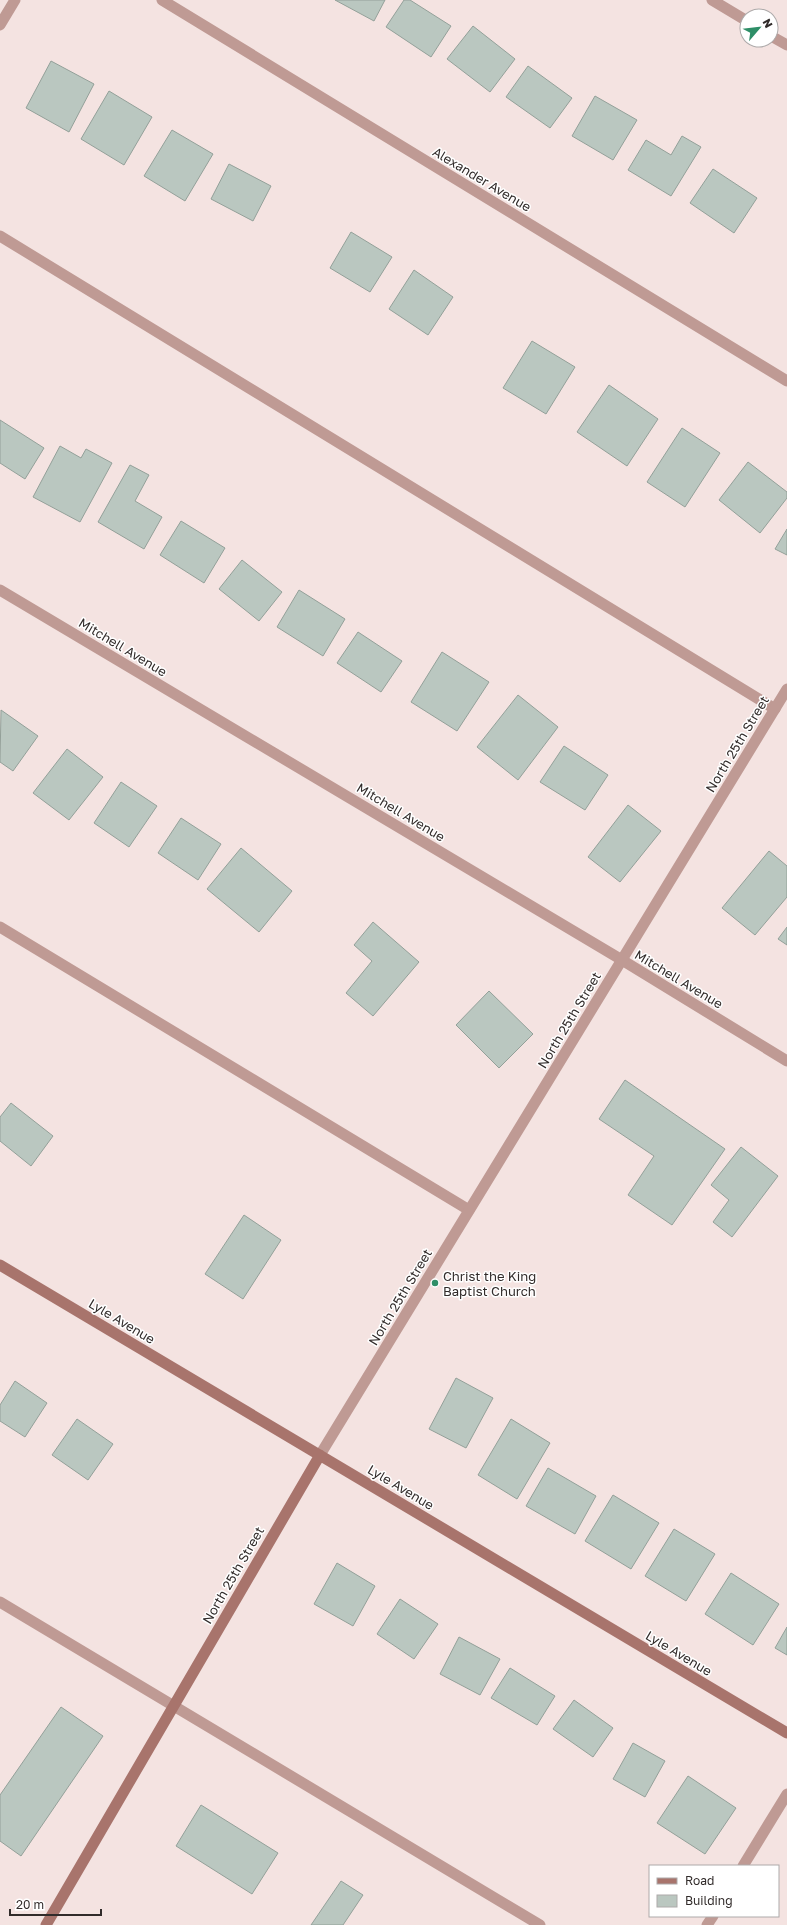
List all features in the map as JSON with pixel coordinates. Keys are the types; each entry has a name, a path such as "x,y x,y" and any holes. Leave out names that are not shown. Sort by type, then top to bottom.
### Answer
{"main road":[{"name":"Lyle Avenue","path":"0,1265 787,1733"},
{"name":"North 25th Street","path":"46,1925 320,1455"}],"street":[{"path":"0,25 15,0"},
{"name":"Alexander Avenue","path":"162,0 787,381"},
{"path":"712,0 739,16"},
{"path":"0,236 775,708"},
{"name":"Mitchell Avenue","path":"0,590 622,960 787,1061"},
{"name":"North 25th Street","path":"320,1455 787,689"},
{"path":"0,927 469,1210"},
{"path":"0,1602 540,1925"},
{"path":"744,1865 787,1794"}],"building":[{"path":"335,0 385,0 374,21"},
{"path":"404,0 410,0 451,26 431,57 386,27"},
{"path":"473,26 515,59 490,92 447,59"},
{"path":"51,61 94,84 69,132 26,108"},
{"path":"528,66 572,98 550,128 506,97"},
{"path":"109,91 152,117 124,165 81,139"},
{"path":"595,96 637,120 613,160 572,136"},
{"path":"172,130 213,154 185,201 144,176"},
{"path":"682,136 701,147 671,196 628,170 646,140 671,155"},
{"path":"229,164 271,186 253,221 211,199"},
{"path":"713,169 757,198 734,233 690,203"},
{"path":"351,232 392,257 370,292 330,268"},
{"path":"414,270 453,297 428,335 389,309"},
{"path":"532,341 575,367 546,414 503,388"},
{"path":"609,385 658,419 627,466 577,432"},
{"path":"0,420 44,448 25,479 0,463"},
{"path":"682,428 720,453 685,507 647,482"},
{"path":"60,446 81,458 86,449 112,463 80,522 33,497"},
{"path":"748,462 787,492 787,498 760,533 719,500"},
{"path":"130,465 149,475 135,501 162,517 144,549 98,522"},
{"path":"181,521 225,548 204,583 160,555"},
{"path":"787,529 787,555 775,549"},
{"path":"242,560 282,592 259,621 219,589"},
{"path":"299,590 345,619 323,656 277,627"},
{"path":"358,632 402,661 381,692 337,663"},
{"path":"442,652 489,682 457,731 411,702"},
{"path":"518,695 558,727 518,780 477,747"},
{"path":"1,710 38,736 13,771 0,762"},
{"path":"564,746 608,775 585,810 540,782"},
{"path":"67,749 103,777 69,820 33,793"},
{"path":"121,782 157,806 129,847 94,823"},
{"path":"628,805 661,831 620,882 588,857"},
{"path":"181,818 221,844 198,880 158,853"},
{"path":"241,848 292,891 259,932 207,889"},
{"path":"769,851 787,866 787,897 755,935 722,908"},
{"path":"373,922 419,962 373,1016 346,993 372,961 354,945"},
{"path":"787,927 787,945 778,939"},
{"path":"489,991 533,1034 499,1068 456,1025"},
{"path":"625,1080 725,1149 672,1225 628,1195 654,1156 599,1119"},
{"path":"11,1103 53,1136 31,1166 0,1141 0,1117"},
{"path":"741,1147 778,1176 732,1237 713,1222 729,1200 711,1185"},
{"path":"244,1215 281,1240 243,1299 205,1274"},
{"path":"456,1378 493,1398 466,1448 429,1429"},
{"path":"15,1381 47,1403 25,1437 0,1421 0,1405"},
{"path":"77,1419 113,1444 88,1480 52,1455"},
{"path":"511,1419 550,1443 517,1499 478,1475"},
{"path":"548,1468 596,1496 575,1534 526,1506"},
{"path":"613,1495 659,1523 631,1569 585,1541"},
{"path":"674,1529 715,1554 686,1601 645,1576"},
{"path":"337,1563 375,1586 353,1626 314,1604"},
{"path":"731,1573 779,1604 753,1645 705,1614"},
{"path":"400,1599 438,1624 414,1659 377,1634"},
{"path":"787,1627 787,1655 775,1648"},
{"path":"459,1637 500,1659 480,1695 440,1674"},
{"path":"510,1668 555,1696 537,1725 491,1698"},
{"path":"574,1700 613,1728 593,1757 553,1729"},
{"path":"61,1707 103,1736 21,1856 0,1841 0,1795"},
{"path":"633,1743 665,1761 645,1797 613,1779"},
{"path":"688,1776 736,1808 705,1854 657,1823"},
{"path":"201,1805 278,1853 252,1894 176,1846"},
{"path":"341,1881 363,1895 343,1925 311,1925"}],"place":[{"name":"Christ the King Baptist Church","path":"435,1283"}]}
